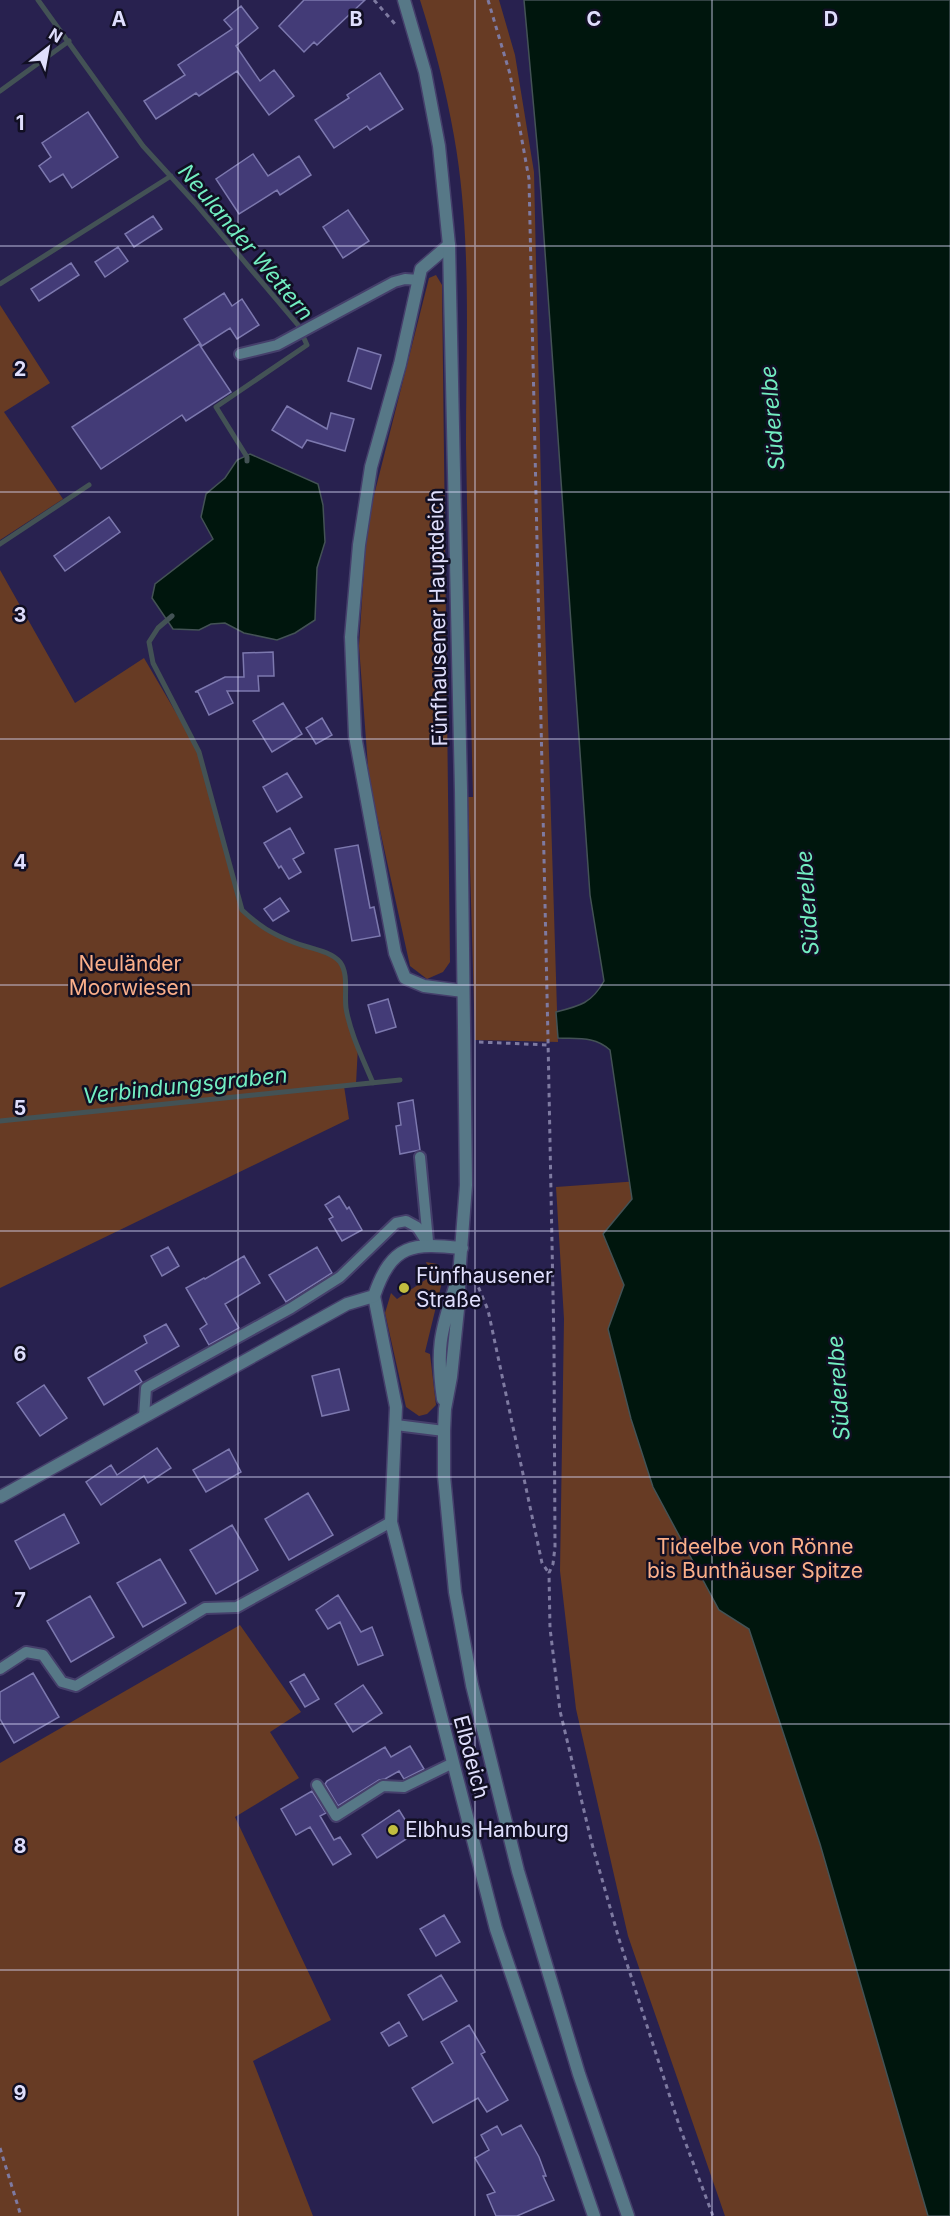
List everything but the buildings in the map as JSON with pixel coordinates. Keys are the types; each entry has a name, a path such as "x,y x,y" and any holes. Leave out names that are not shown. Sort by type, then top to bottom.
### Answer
{"street":[{"name":"Fünfhausener Hauptdeich","path":"404,0 425,72 439,146 449,245 461,778 465,1206"},
{"path":"449,245 421,269 418,280 400,364 372,467 359,545 351,637 355,736 395,953 405,978 424,986 464,991"},
{"name":"Elbdeich","path":"465,1206 459,1276 442,1326 439,1344 440,1375 445,1409 444,1476 455,1592 472,1685 525,1893 579,2074 628,2216"},
{"path":"0,1497 348,1304 374,1296 382,1276 397,1256 408,1249 428,1244 462,1248"},
{"name":"Elbdeich","path":"374,1296 396,1407 391,1522 496,1929 594,2216"}],"lane":[{"path":"240,354 277,345 394,282 405,279 418,280"},
{"path":"420,1157 428,1244"},
{"path":"144,1417 146,1388 291,1308 340,1277 396,1223 406,1221 417,1227 428,1244"},
{"path":"396,1425 444,1431"},
{"path":"0,1668 26,1652 43,1655 62,1682 76,1686 205,1608 237,1607 391,1522"},
{"path":"317,1785 336,1816 383,1786 404,1787 453,1763"}],"path":[{"path":"488,0 510,74 529,179 554,1345 555,1547 553,1564 549,1573 550,1628 560,1711 592,1844 673,2106 713,2216"},
{"path":"484,1042 548,1045"},
{"path":"475,1279 488,1310 542,1563 549,1573"},
{"path":"0,2148 21,2216"}],"green space":[{"path":"420,0 499,0 515,55 534,172 542,528 558,1042 475,1040 468,797 473,797 466,444 466,251 460,174 454,136 439,67"},
{"path":"436,275 442,285 450,962 443,972 427,979 410,966 369,780 359,646 367,523 429,278"},
{"path":"0,305 50,383 4,412 63,499 0,540"},
{"name":"Neuländer Moorwiesen","path":"0,570 75,703 144,658 199,752 242,910 254,922 269,931 291,942 333,957 341,963 345,974 346,1008 358,1046 356,1084 344,1086 349,1119 0,1288"},
{"name":"Tideelbe von Rönne bis Bunthäuser Spitze","path":"901,1162 950,2216 725,2216 628,1936 576,1709 560,1571 564,1319 556,1187"},
{"path":"426,1262 437,1264 442,1282 425,1352 430,1354 436,1405 427,1414 419,1416 406,1407 385,1313 391,1293 397,1299 431,1276"},
{"path":"240,1625 301,1712 270,1732 299,1778 235,1817 331,2020 253,2061 313,2216 0,2216 0,1763"}],"water":[{"name":"Süderelbe","path":"524,0 950,0 950,2216 928,2216 820,1844 749,1629 719,1610 653,1487 631,1419 608,1329 624,1285 603,1234 632,1199 610,1050 592,1040 558,1038 556,1012 572,1008 590,999 604,981 590,895 539,166"},
{"path":"250,454 318,484 323,505 325,542 317,568 315,620 295,633 277,640 244,633 225,623 211,624 199,630 173,629 152,598 155,584 213,539 201,517 206,494 225,478 237,460"}],"waterway":[{"name":"Neulander Wettern","path":"38,0 143,146 195,203 298,325 307,345 216,407 247,457 247,461"},
{"path":"0,91 69,41"},
{"path":"0,284 171,176"},
{"path":"0,544 89,485"},
{"name":"Neulander Wettern","path":"172,616 158,628 149,642 153,663 199,752 242,910 272,933 324,952 340,962 345,978 350,1027 373,1083"},
{"name":"Verbindungsgraben","path":"0,1121 400,1080"}],"place":[{"name":"Fünfhausener Straße","path":"404,1288"},
{"name":"Elbhus Hamburg","path":"393,1830"}]}
